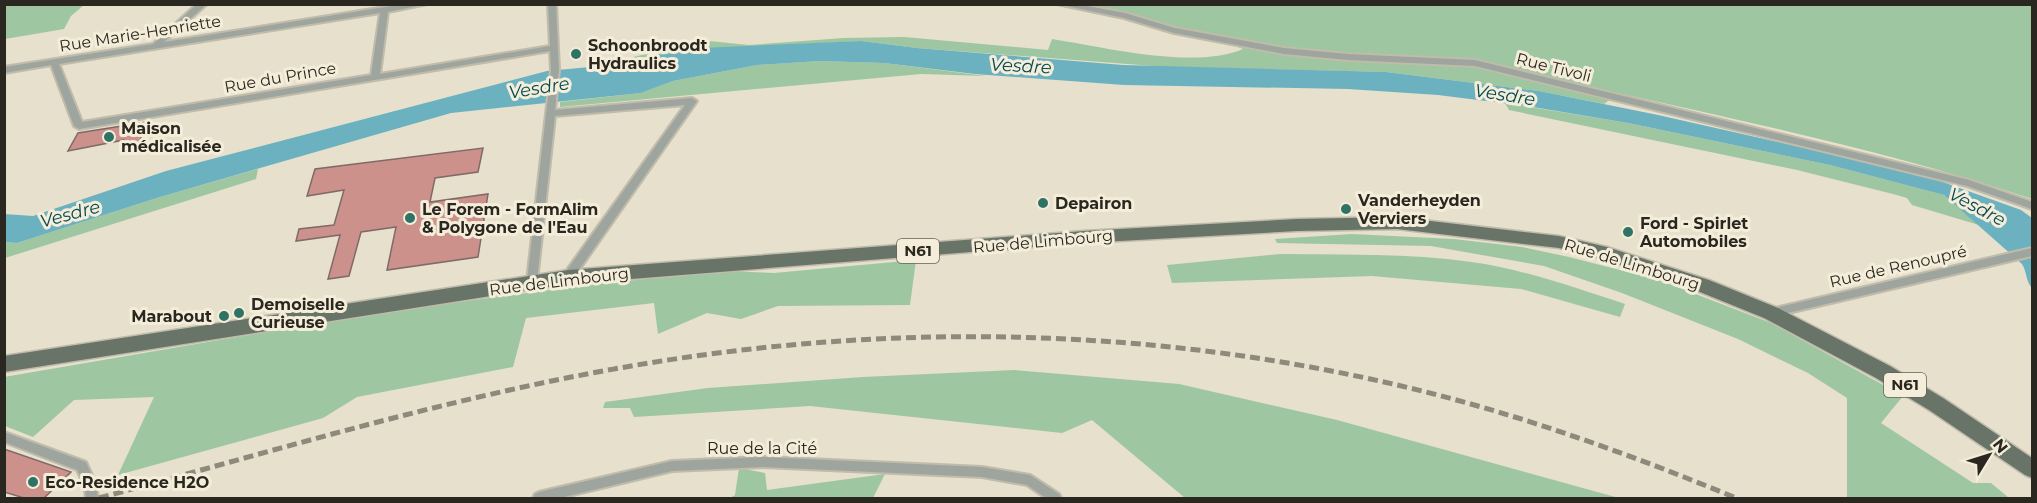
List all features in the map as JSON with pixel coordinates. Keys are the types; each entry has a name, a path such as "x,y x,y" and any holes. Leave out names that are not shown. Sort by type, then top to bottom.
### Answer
{"main road":[{"name":"Rue de Limbourg","path":"4,364 568,277 1084,237 1297,225 1396,224 1559,242 1656,269 1771,313 1883,372 2032,469"}],"street":[{"path":"157,44 203,4"},
{"name":"Rue Marie-Henriette","path":"4,70 157,44 384,12 423,4"},
{"path":"532,281 555,70 552,4"},
{"name":"Rue Tivoli","path":"1061,4 1125,16 1209,37 1294,52 1475,63 1969,183 2032,206"},
{"path":"375,76 384,12"},
{"name":"Rue du Prince","path":"54,62 79,126 554,48"},
{"path":"552,110 692,101 568,277"},
{"name":"Rue de Renoupré","path":"1771,313 2032,252"},
{"path":"4,437 82,466 90,484 92,498"},
{"name":"Rue de la Cité","path":"539,498 672,466 763,462 988,473 1030,480 1055,498"}],"green space":[{"path":"1086,4 2032,5 2032,199 1878,154 1618,93 1604,104 1539,91 1386,72 1167,67 917,48 861,41 683,51 590,67 673,50 677,44 695,45 699,40 749,45 844,38 904,37 1048,50 1052,39 1175,57 1223,55 1243,49 1208,35"},
{"path":"4,5 84,5 71,16 64,29 5,39"},
{"path":"820,61 884,63 986,76 921,74 560,107 560,102 641,93 673,81 757,65"},
{"path":"1505,103 1628,123 1830,165 1944,195 1979,225 1912,205 1907,198 1893,194 1797,170 1509,110"},
{"path":"258,169 256,179 5,258 4,242 17,243 160,197"},
{"path":"1352,234 1454,239 1522,247 1659,280 1771,323 1903,396 1881,423 1973,483 1991,483 2009,498 1847,498 1847,398 1808,373 1738,339 1622,293 1544,266 1431,246 1277,243 1275,239"},
{"path":"1280,254 1399,256 1471,262 1530,274 1625,304 1620,317 1521,289 1372,276 1172,283 1167,265"},
{"path":"916,260 910,305 778,306 741,319 707,313 658,334 654,303 526,318 513,367 357,397 323,418 118,475 154,397 74,400 33,437 5,426 4,377 377,313 579,286 721,271 774,273"},
{"path":"1014,370 1179,384 1337,420 1619,498 1185,498 1092,420 1062,433 810,406 634,417 630,408 603,408 605,402 708,388 863,377"},
{"path":"739,468 765,473 767,490 885,474 873,498 730,498 735,495"}],"water":[{"name":"Vesdre","path":"861,41 917,48 1123,65 1386,72 1539,91 1658,115 1940,181 2021,210 2032,218 2032,288 2022,264 1944,195 1830,165 1628,123 1533,107 1438,95 1348,89 1124,85 975,74 884,63 820,61 757,65 673,81 641,93 451,113 160,197 17,243 5,242 4,214 33,216 166,171 547,71 590,67 701,48"}],"building":[{"name":"Maison médicalisée","path":"147,122 138,146 125,146 124,140 68,151 78,133"},
{"name":"Le Forem - FormAlim & Polygone de l'Eau","path":"483,148 478,172 435,178 430,202 488,194 478,257 387,270 396,227 361,232 349,276 328,279 340,235 296,241 299,229 334,225 344,190 307,196 315,169"},
{"name":"Eco-Residence H2O","path":"4,449 71,472 44,498 24,498 4,492"}],"railway":[{"path":"99,498 420,411 614,369 710,354 806,344 903,338 1000,337 1096,341 1193,349 1289,363 1384,382 1518,418 1650,464 1736,498"}],"place":[{"name":"Schoonbroodt Hydraulics","path":"576,54"},
{"name":"Maison médicalisée","path":"109,137"},
{"name":"Depairon","path":"1043,203"},
{"name":"Vanderheyden Verviers","path":"1346,209"},
{"name":"Le Forem - FormAlim & Polygone de l'Eau","path":"410,218"},
{"name":"Ford - Spirlet Automobiles","path":"1628,232"},
{"name":"Demoiselle Curieuse","path":"239,313"},
{"name":"Marabout","path":"224,316"},
{"name":"Eco-Residence H2O","path":"33,482"}]}
